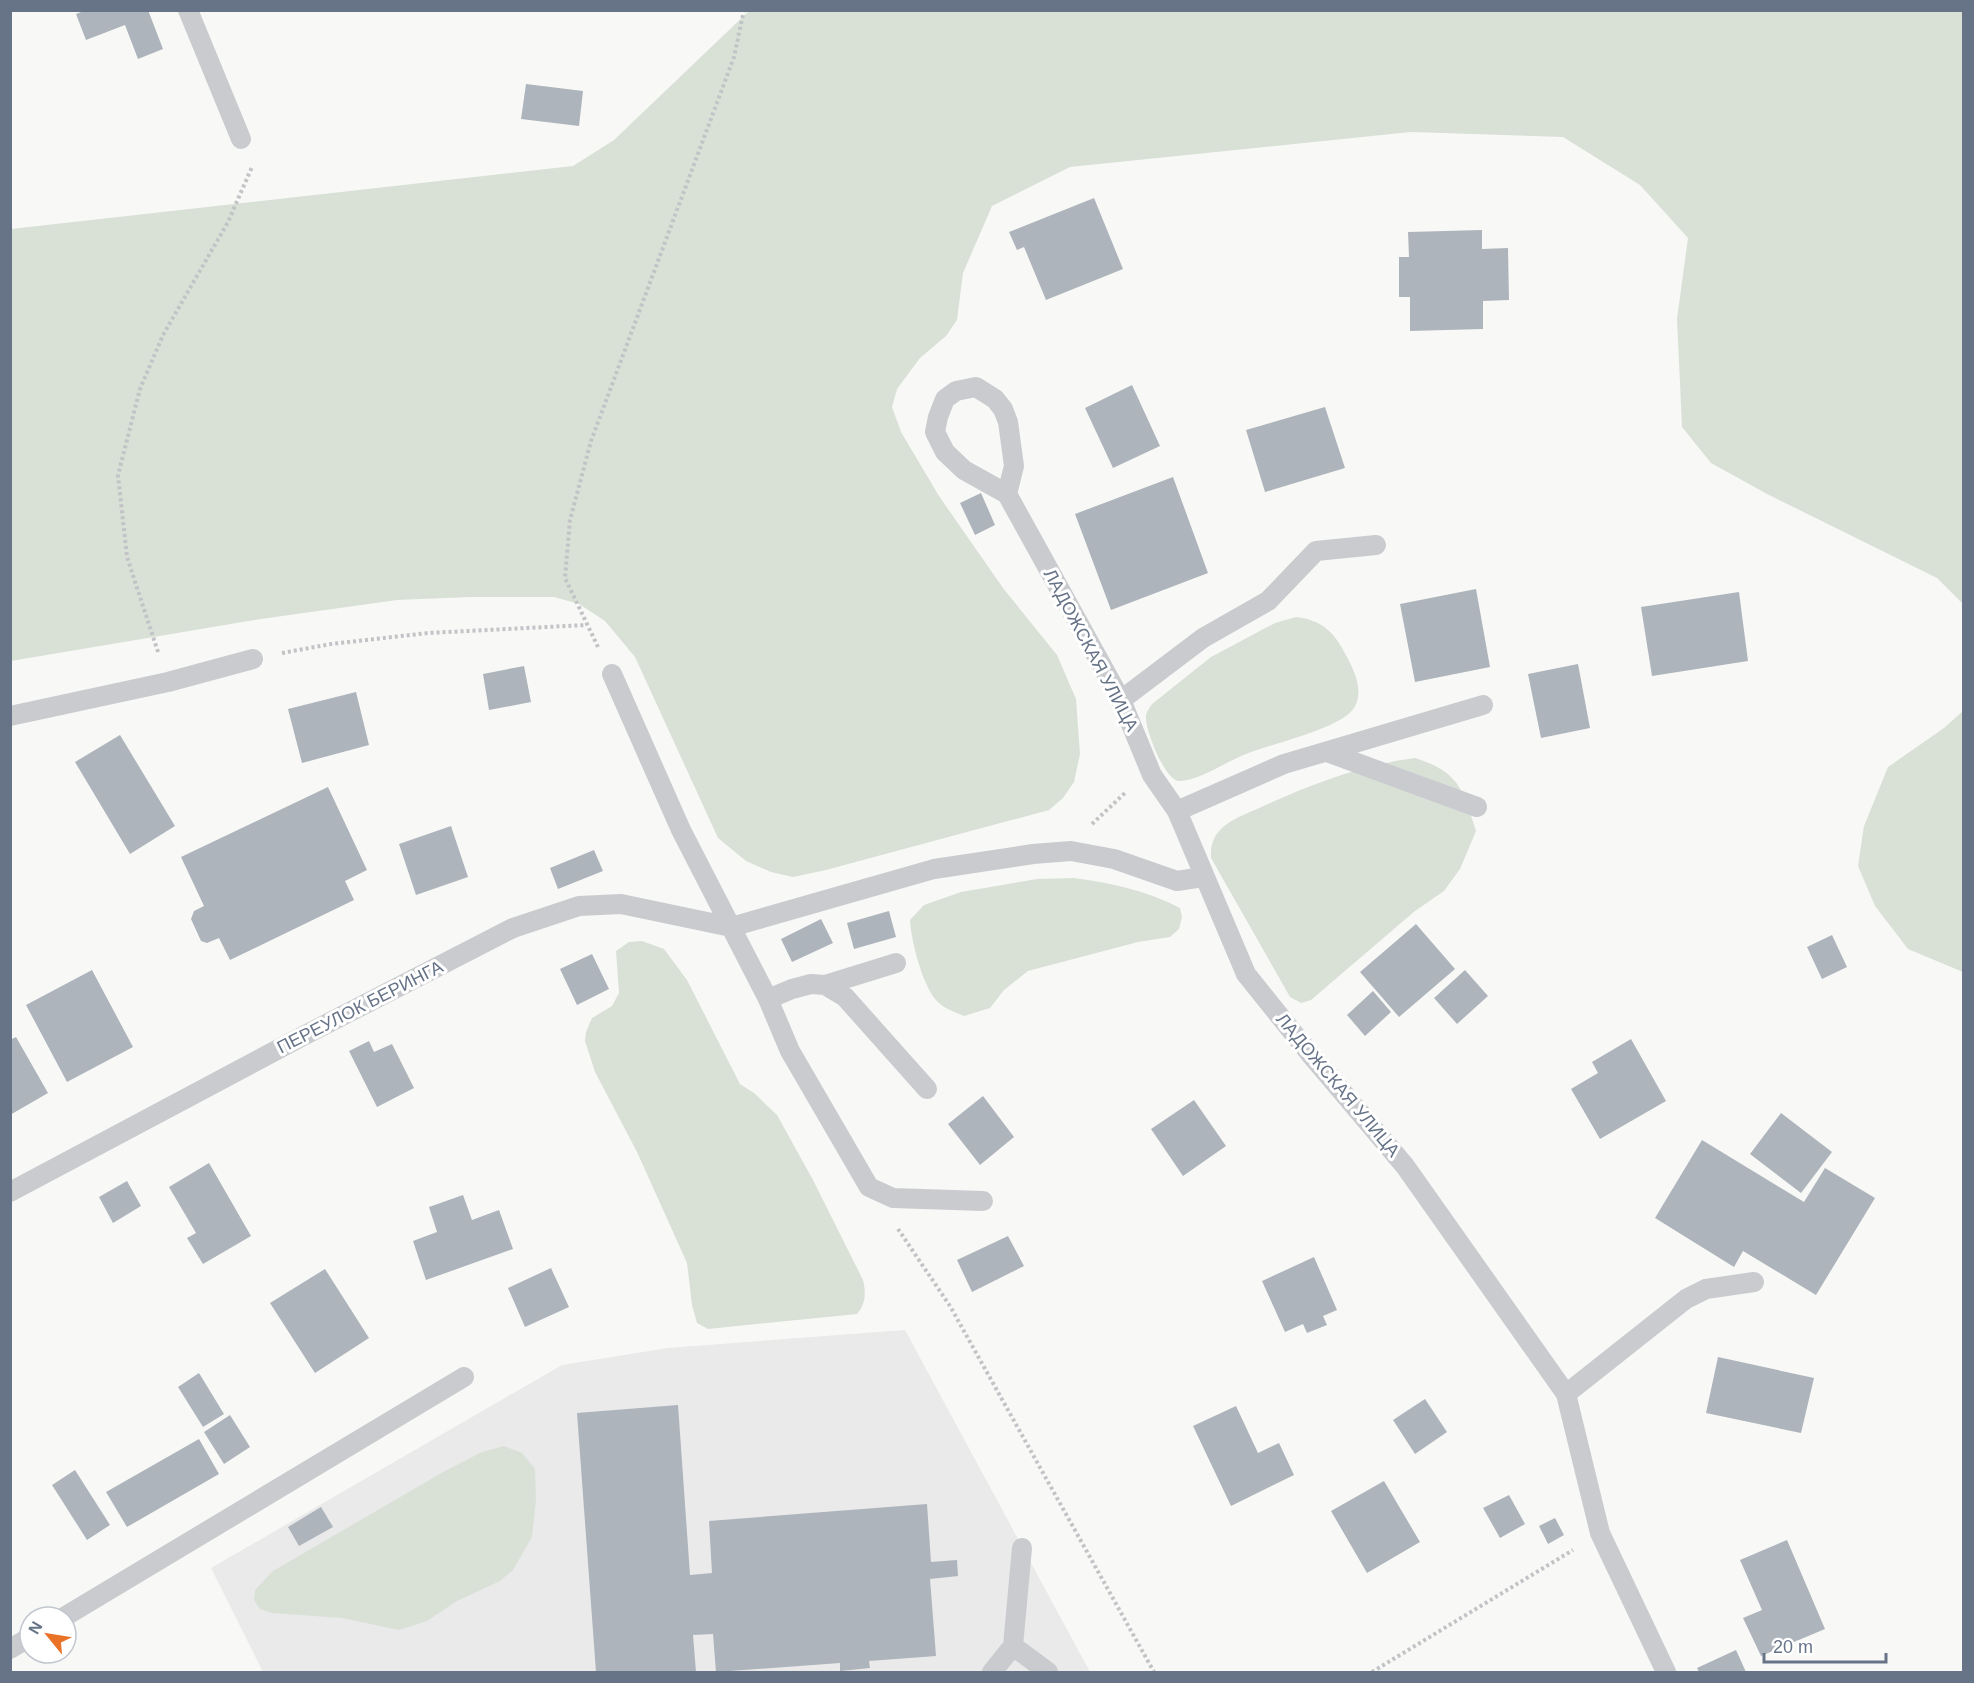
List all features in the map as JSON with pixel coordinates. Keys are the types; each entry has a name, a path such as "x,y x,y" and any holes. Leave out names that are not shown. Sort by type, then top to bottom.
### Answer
{"lane":[{"path":"188,10 241,139"},
{"path":"976,387 989,394 1003,409 1008,422 1014,466 1007,494 964,470 945,452 935,432 945,399 956,392 976,387"},
{"name":"ЛАДОЖСКАЯ УЛИЦА","path":"1007,494 1121,700 1152,775 1177,811 1203,878 1246,974 1404,1166 1566,1394 1600,1533 1666,1672"},
{"path":"1121,700 1203,638 1268,601 1316,551 1376,545"},
{"path":"10,716 168,682 253,659"},
{"path":"612,674 681,830 768,999 790,1051 869,1187 893,1198 983,1201"},
{"path":"1177,811 1284,764 1483,705"},
{"path":"1327,752 1477,807"},
{"path":"731,927 934,869 1033,854 1071,851 1114,859 1177,881 1203,878"},
{"name":"ПЕРЕУЛОК БЕРИНГА","path":"10,1192 305,1035 513,928 579,906 603,904 621,904 731,927"},
{"path":"768,999 792,989 811,984 825,985 896,963"},
{"path":"825,985 845,997 927,1089"},
{"path":"1566,1394 1686,1299 1706,1289 1754,1282"},
{"path":"78,1609 464,1377"},
{"path":"992,1672 1012,1646 1022,1548"},
{"path":"1012,1646 1048,1672"}],"path":[{"path":"612,674 586,625 565,578 570,520 591,441 734,57 744,10"},
{"path":"168,682 127,557 118,475 140,389 163,335 228,222 250,174 255,153 241,139"},
{"path":"253,659 331,644 428,633 586,625"},
{"path":"1071,851 1090,827 1121,795 1152,775"},
{"path":"869,1187 950,1306 1154,1672"},
{"path":"1372,1672 1600,1533"}],"shaded area":[{"path":"750,10 1963,11 1963,604 1937,578 1767,494 1711,463 1682,427 1677,319 1688,238 1640,185 1563,137 1411,132 1070,167 992,206 963,273 957,320 946,336 920,358 897,389 892,407 901,432 939,496 1003,588 1057,655 1076,699 1080,754 1074,782 1063,798 1049,810 826,870 793,877 771,872 746,861 718,838 635,657 605,621 579,604 554,597 397,600 261,619 11,661 11,229 573,166 614,140"},
{"path":"1296,617 1321,625 1338,641 1357,682 1358,695 1354,708 1336,722 1321,729 1246,754 1195,778 1179,781 1173,779 1156,753 1148,731 1146,715 1152,704 1211,657 1275,623"},
{"path":"1963,711 1963,972 1908,949 1875,906 1858,866 1864,826 1888,767 1944,728"},
{"path":"1415,758 1441,769 1450,776 1463,793 1476,831 1460,869 1444,891 1415,911 1311,1000 1301,1003 1290,997 1211,858 1214,839 1221,829 1233,820 1295,792 1354,771"},
{"path":"1074,878 1128,888 1154,896 1180,908 1182,917 1179,929 1170,937 1138,942 1028,971 1004,990 990,1008 964,1016 945,1008 936,1000 922,973 911,929 910,920 924,905 961,892 1037,879"},
{"path":"642,941 664,949 687,980 740,1084 754,1093 777,1115 813,1180 863,1280 864,1298 857,1314 708,1329 697,1323 692,1305 687,1263 637,1152 595,1072 585,1041 592,1018 612,1006 619,993 616,951 629,942"},
{"path":"905,1330 1090,1672 263,1672 211,1568 562,1365 668,1348"},
{"path":"504,1446 522,1453 535,1469 536,1500 532,1537 513,1570 500,1581 457,1601 427,1621 399,1630 342,1618 272,1613 260,1609 254,1600 255,1590 273,1571 445,1471 482,1452"}],"building":[{"path":"86,10 148,10 163,49 138,59 125,25 86,40 76,14"},
{"path":"526,84 583,91 579,126 521,119"},
{"path":"1094,198 1123,269 1046,300 1024,247 1017,250 1009,232"},
{"path":"1482,230 1482,249 1508,248 1509,300 1483,301 1483,329 1410,331 1410,297 1399,297 1399,257 1409,257 1408,232"},
{"path":"1132,385 1160,446 1113,468 1085,408"},
{"path":"1325,407 1345,468 1265,492 1246,430"},
{"path":"1173,477 1208,573 1111,610 1075,514"},
{"path":"981,493 995,525 975,535 960,503"},
{"path":"1476,589 1490,667 1415,682 1400,604"},
{"path":"1739,592 1748,661 1652,676 1641,607"},
{"path":"1578,664 1590,728 1541,738 1528,674"},
{"path":"524,666 531,702 489,710 483,674"},
{"path":"356,692 369,745 302,763 288,709"},
{"path":"120,735 175,826 130,854 75,762"},
{"path":"328,787 367,870 345,881 354,900 230,960 219,938 207,943 201,941 191,919 194,911 204,906 181,857"},
{"path":"451,826 468,877 416,895 399,844"},
{"path":"594,850 603,871 558,889 550,868"},
{"path":"889,911 896,937 854,949 847,923"},
{"path":"821,919 833,943 792,962 781,939"},
{"path":"1416,924 1455,969 1399,1017 1360,972"},
{"path":"1832,935 1847,967 1822,979 1807,947"},
{"path":"592,954 609,989 577,1005 560,969"},
{"path":"92,970 133,1047 67,1082 26,1005"},
{"path":"1465,970 1488,996 1457,1024 1434,998"},
{"path":"1373,991 1391,1012 1365,1036 1347,1015"},
{"path":"16,1037 48,1093 10,1115 10,1040"},
{"path":"1631,1039 1666,1101 1600,1139 1571,1089 1598,1073 1592,1062"},
{"path":"369,1041 374,1052 392,1044 414,1088 377,1107 349,1051"},
{"path":"983,1096 1014,1137 980,1165 948,1124"},
{"path":"1194,1100 1226,1146 1183,1176 1151,1129"},
{"path":"1781,1113 1832,1152 1801,1193 1750,1154"},
{"path":"1702,1140 1804,1202 1825,1168 1875,1198 1816,1295 1743,1251 1734,1267 1655,1218"},
{"path":"209,1163 251,1236 203,1264 187,1238 196,1233 169,1187"},
{"path":"127,1181 141,1206 113,1223 99,1197"},
{"path":"463,1195 472,1220 499,1210 513,1249 426,1280 413,1241 437,1232 429,1207"},
{"path":"1008,1236 1024,1266 972,1292 957,1260"},
{"path":"1314,1257 1337,1310 1323,1316 1327,1325 1307,1333 1303,1324 1285,1332 1262,1281"},
{"path":"551,1268 569,1307 525,1327 508,1288"},
{"path":"325,1269 369,1338 315,1373 270,1303"},
{"path":"1718,1357 1814,1378 1801,1433 1706,1413"},
{"path":"199,1373 224,1414 203,1427 178,1387"},
{"path":"1425,1399 1447,1432 1415,1454 1393,1420"},
{"path":"678,1405 690,1575 712,1573 709,1521 927,1504 931,1562 957,1560 958,1576 930,1579 936,1656 869,1661 870,1668 840,1671 840,1663 716,1672 713,1634 693,1635 696,1672 596,1672 577,1413"},
{"path":"1236,1406 1258,1453 1279,1443 1294,1475 1231,1506 1193,1426"},
{"path":"230,1415 250,1447 224,1464 204,1432"},
{"path":"199,1439 219,1474 127,1527 106,1492"},
{"path":"75,1470 110,1525 87,1540 52,1485"},
{"path":"1384,1481 1420,1542 1367,1573 1331,1511"},
{"path":"1509,1495 1525,1524 1500,1538 1483,1508"},
{"path":"321,1507 333,1527 299,1546 288,1527"},
{"path":"1555,1518 1564,1535 1548,1544 1539,1526"},
{"path":"1787,1540 1825,1629 1761,1656 1743,1618 1762,1610 1740,1560"},
{"path":"1736,1650 1746,1672 1699,1672 1697,1668"}]}
